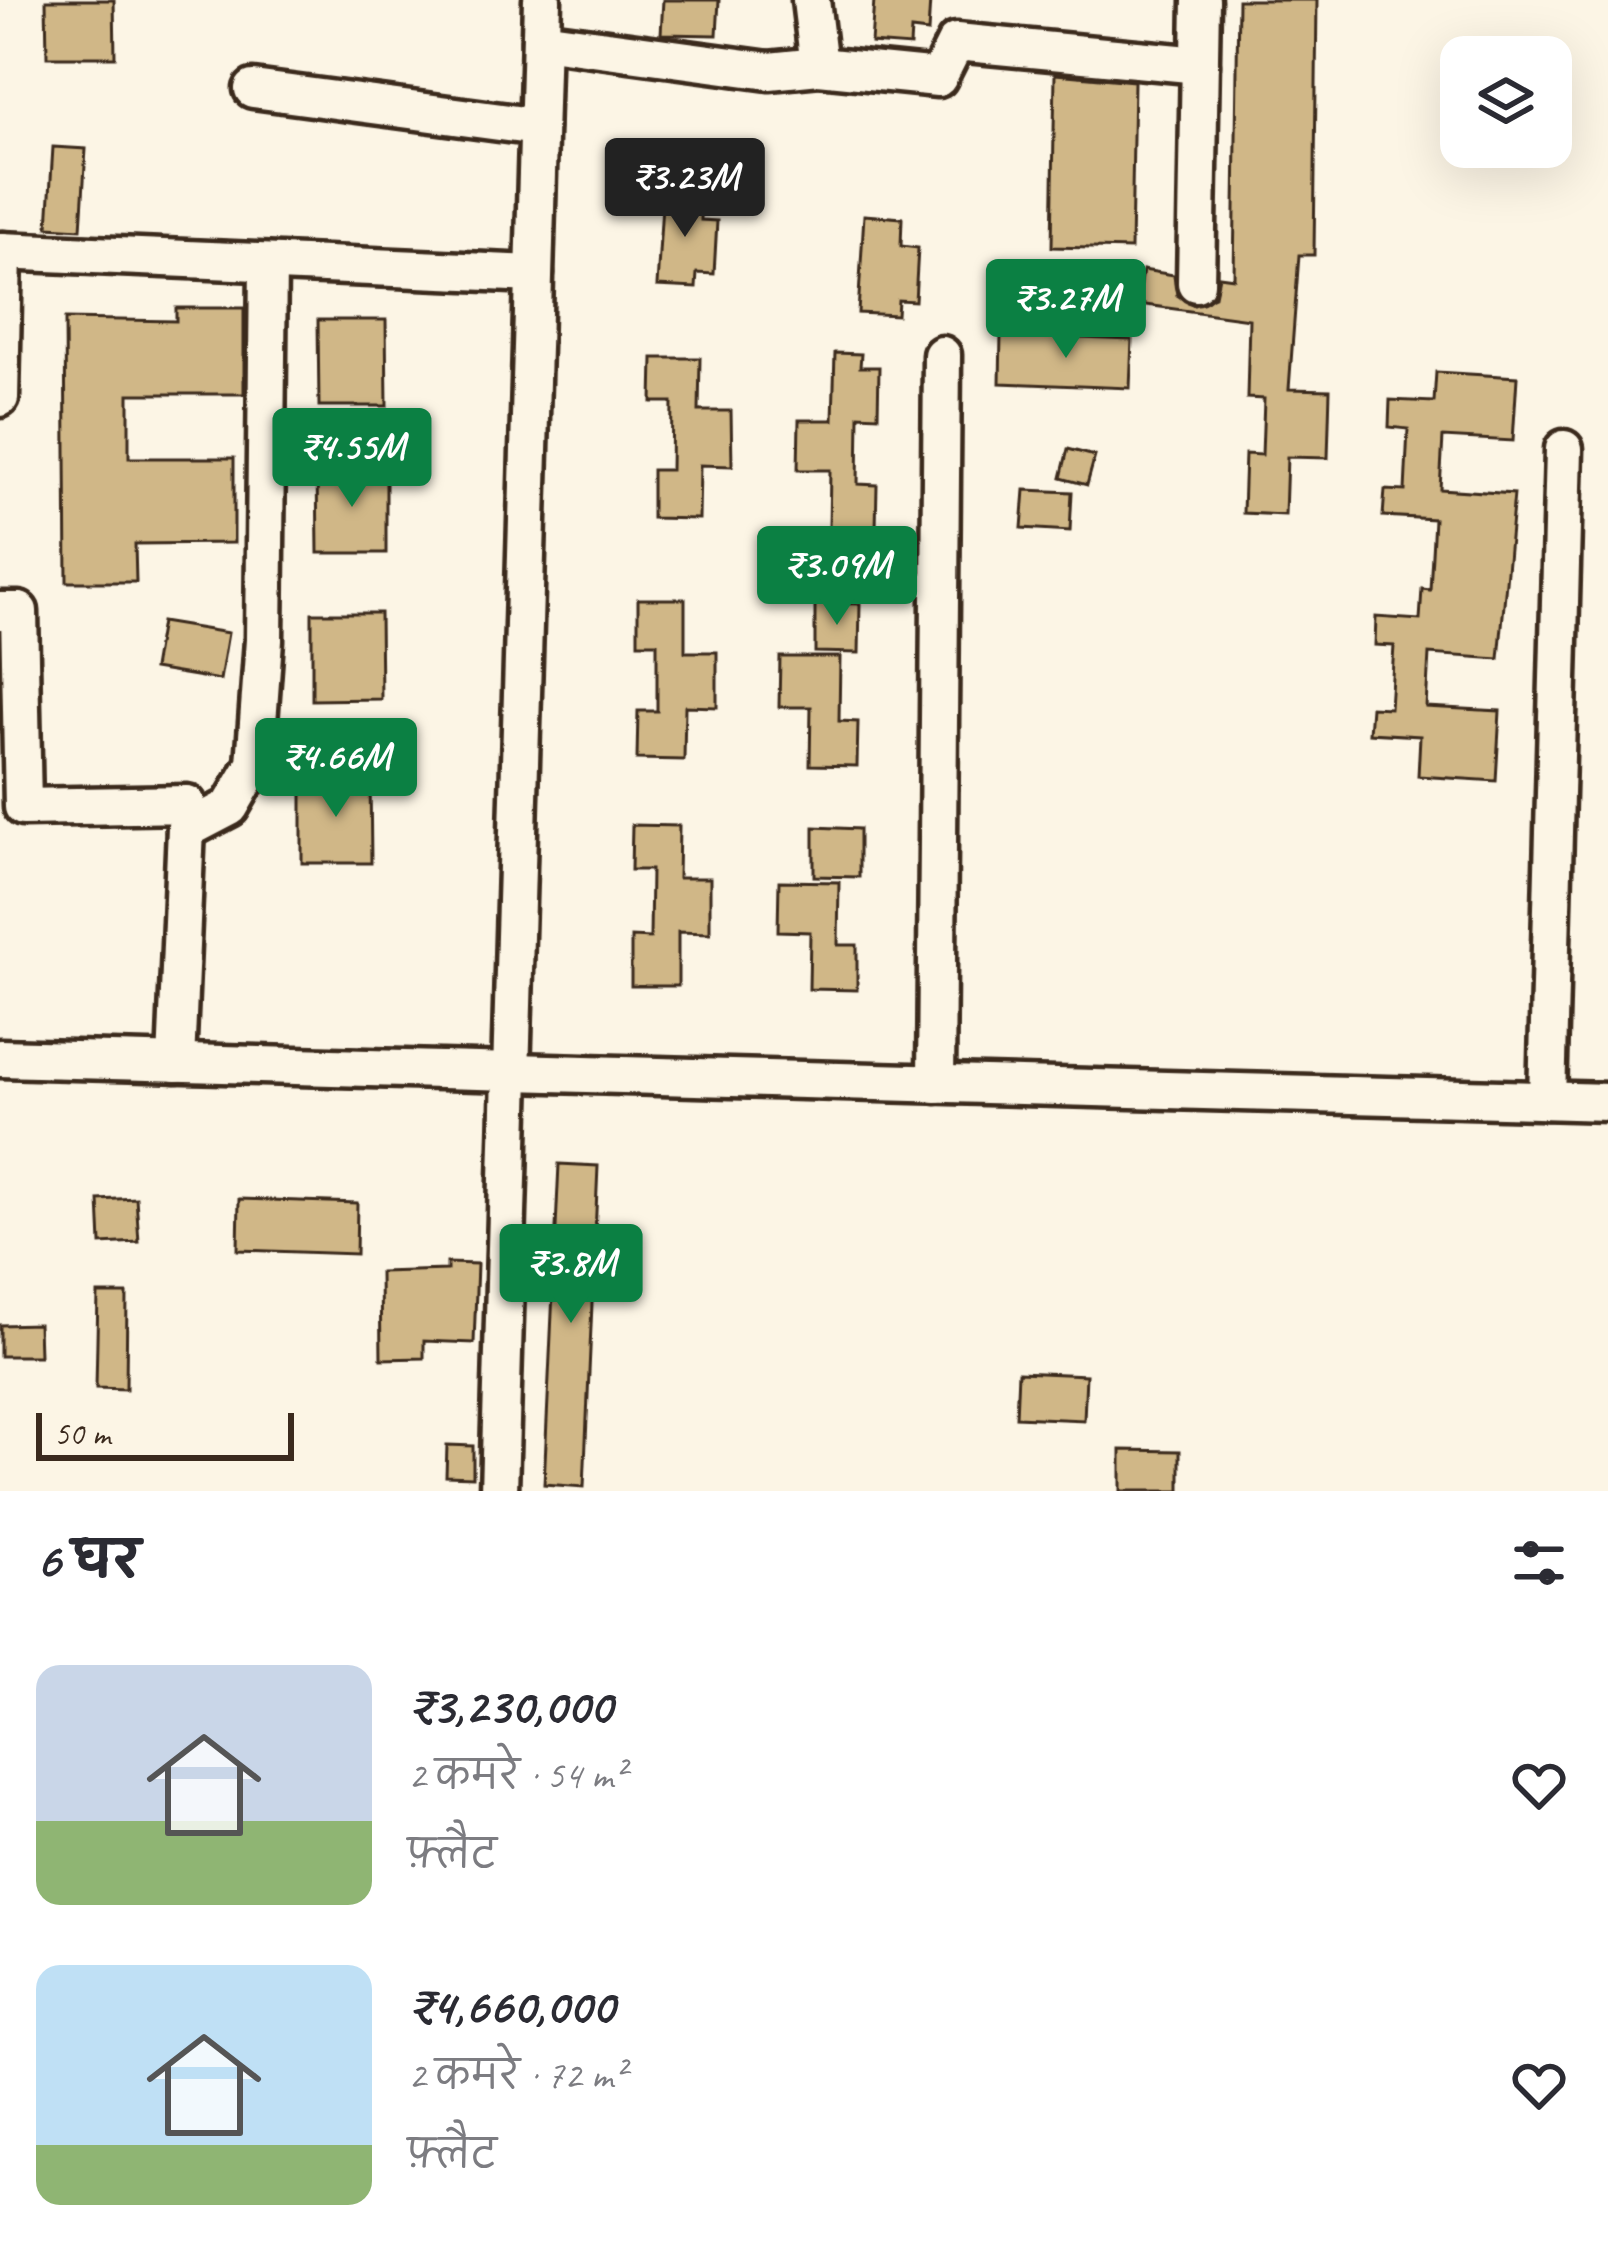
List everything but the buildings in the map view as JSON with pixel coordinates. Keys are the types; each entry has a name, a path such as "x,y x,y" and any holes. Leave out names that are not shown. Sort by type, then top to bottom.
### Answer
{"street":[{"path":"500,1491 542,0"},
{"path":"811,0 819,66"},
{"path":"1196,283 1201,0"},
{"path":"541,40 769,71 819,66 938,78 956,42 1200,65"},
{"path":"253,89 538,127"},
{"path":"0,398 2,251 534,274"},
{"path":"186,830 230,807 255,764 264,640 268,262"},
{"path":"936,1084 942,355"},
{"path":"1547,1100 1564,448"},
{"path":"0,611 19,611 23,807 187,804 176,1063"},
{"path":"0,1058 1608,1102"}]}
